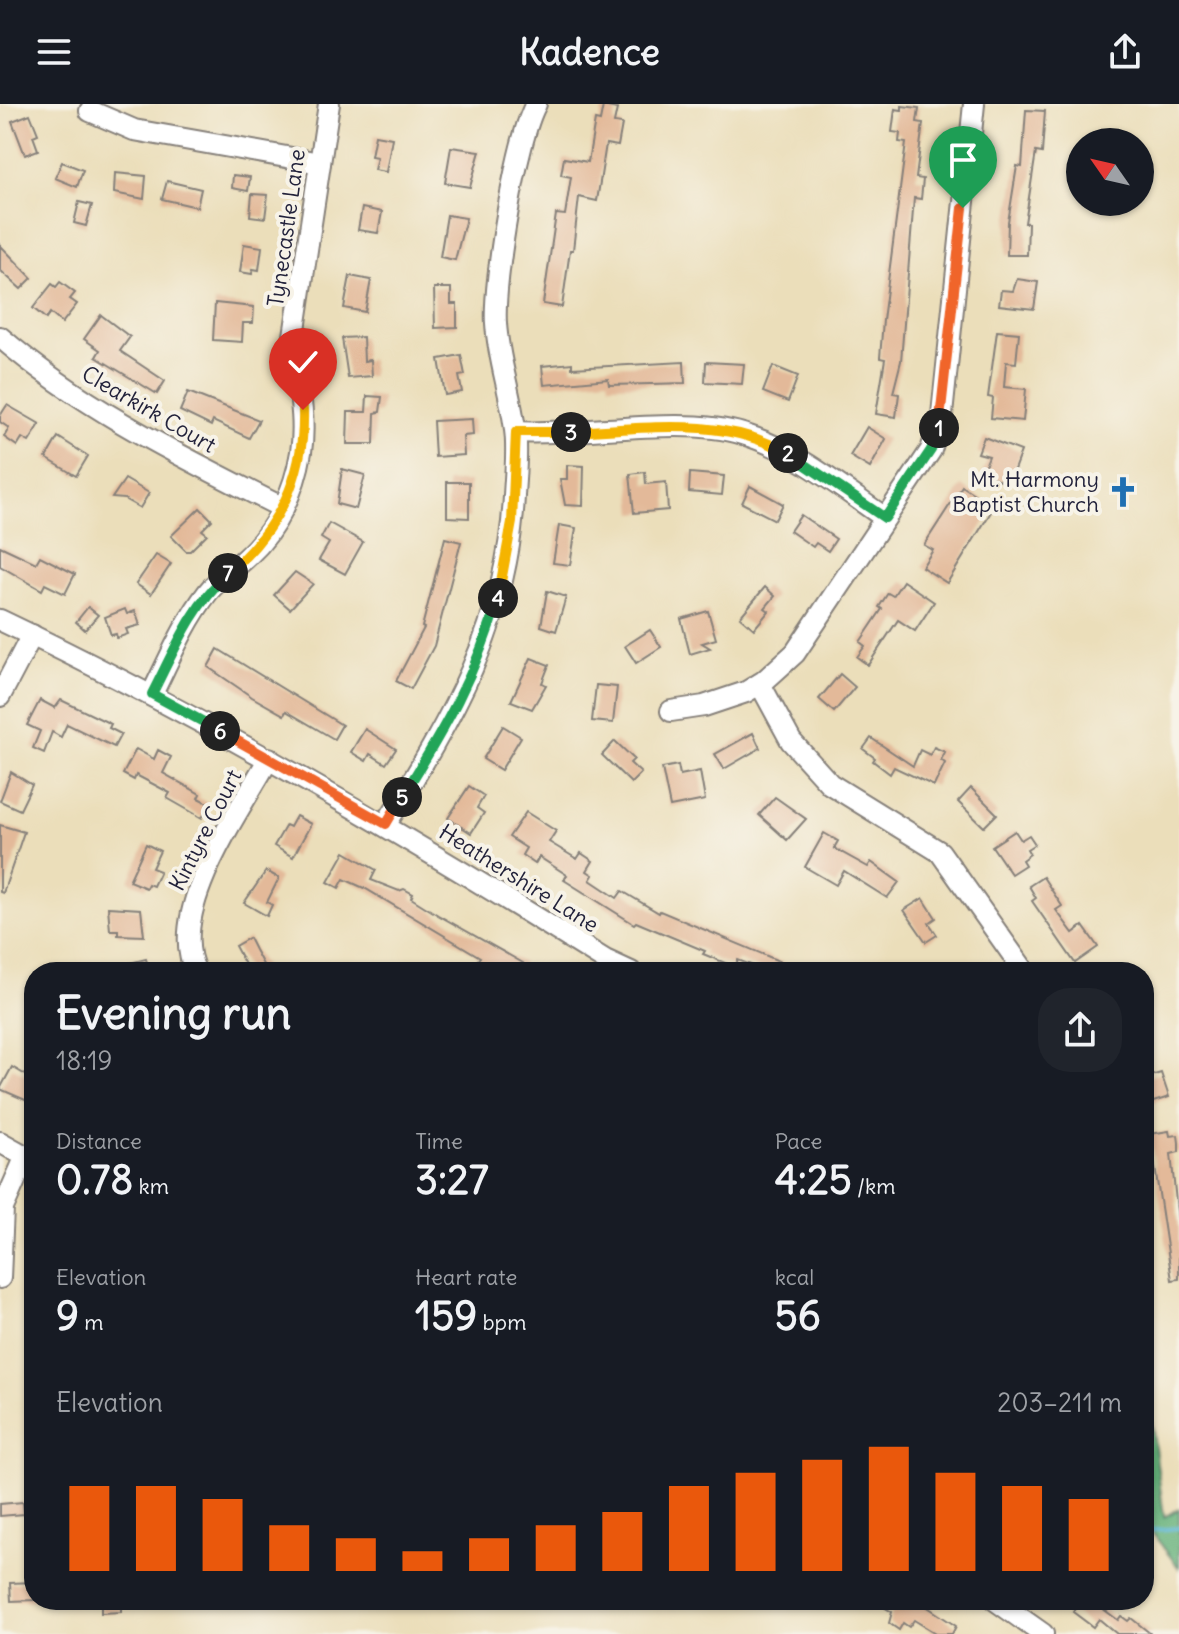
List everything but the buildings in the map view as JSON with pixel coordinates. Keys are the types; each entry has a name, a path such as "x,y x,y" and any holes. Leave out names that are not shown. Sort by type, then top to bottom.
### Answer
{"street":[{"name":"Tynecastle Lane","path":"152,694 191,616 211,589 251,553 283,508 301,452 303,410 295,366 294,336 329,104"},
{"path":"386,824 457,707 483,646 501,586 510,534 516,432 496,322 498,286 524,131 536,104"},
{"path":"671,711 724,700 760,684 805,640 931,450 942,415 974,104"},
{"path":"90,111 134,130 320,163"},
{"name":"Clearkirk Court","path":"0,337 41,372 129,430 283,508"},
{"path":"516,432 688,427 741,433 800,460 885,518"},
{"name":"Heathershire Lane","path":"0,620 152,694 269,758 386,824 609,962"},
{"path":"0,696 32,635"},
{"path":"760,684 791,741 821,776 847,797 910,831 940,852 1018,962"},
{"name":"Kintyre Court","path":"194,962 188,935 191,907 269,758"},
{"path":"0,1142 24,1156"},
{"path":"0,1278 3,1208 24,1170"},
{"path":"1009,1610 1043,1634"}],"green space":[{"path":"1154,1441 1164,1517 1179,1509 1179,1568 1154,1535"}],"waterway":[{"path":"1154,1530 1179,1528"}],"place":[{"name":"Mt. Harmony Baptist Church","path":"1123,492"}],"route":[{"path":"303,410 301,452 292,489 283,508 251,553 211,589 191,616 152,694 386,824 457,707 483,646 501,586 512,522 516,432 540,434 688,427 724,429 763,441 800,460 885,518 924,462 939,427 963,208"}]}
